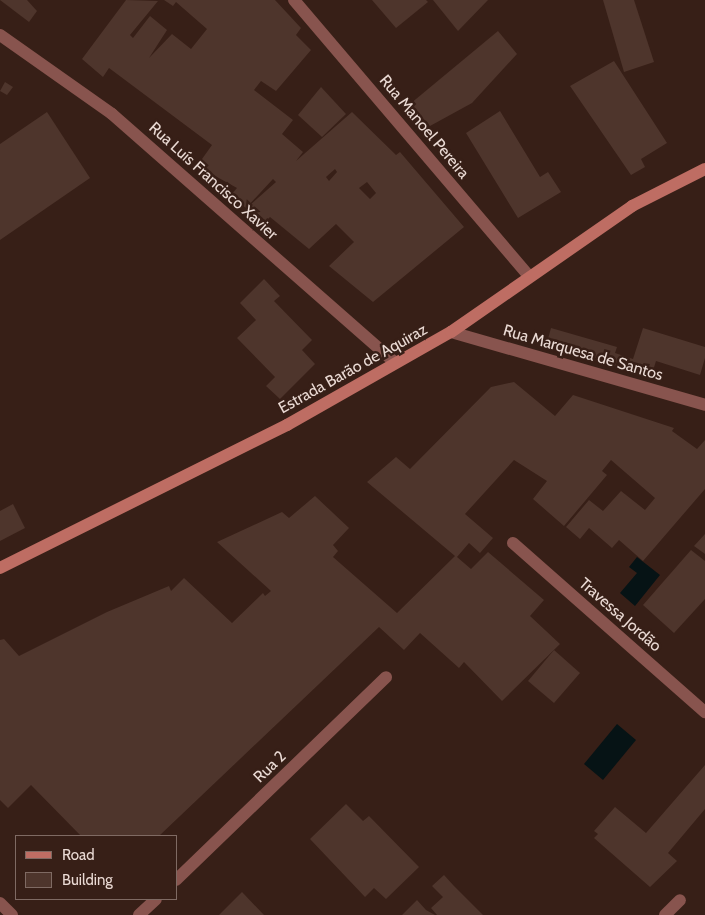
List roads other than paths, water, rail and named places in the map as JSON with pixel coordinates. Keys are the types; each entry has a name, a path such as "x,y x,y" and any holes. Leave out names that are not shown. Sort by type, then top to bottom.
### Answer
{"street":[{"name":"Rua Manoel Pereira","path":"294,0 528,275"},
{"name":"Rua Luís Francisco Xavier","path":"0,35 112,114 395,364"},
{"name":"Estrada Barão de Aquiraz","path":"0,568 287,425 395,364 451,332 528,275 632,206 705,169"},
{"name":"Rua Marquesa de Santos","path":"451,332 705,405"},
{"name":"Travessa Jordão","path":"513,543 705,712"},
{"name":"Rua 2","path":"178,878 386,677"},
{"path":"140,915 155,900"},
{"path":"665,915 680,900"},
{"path":"0,903 12,915"}]}
